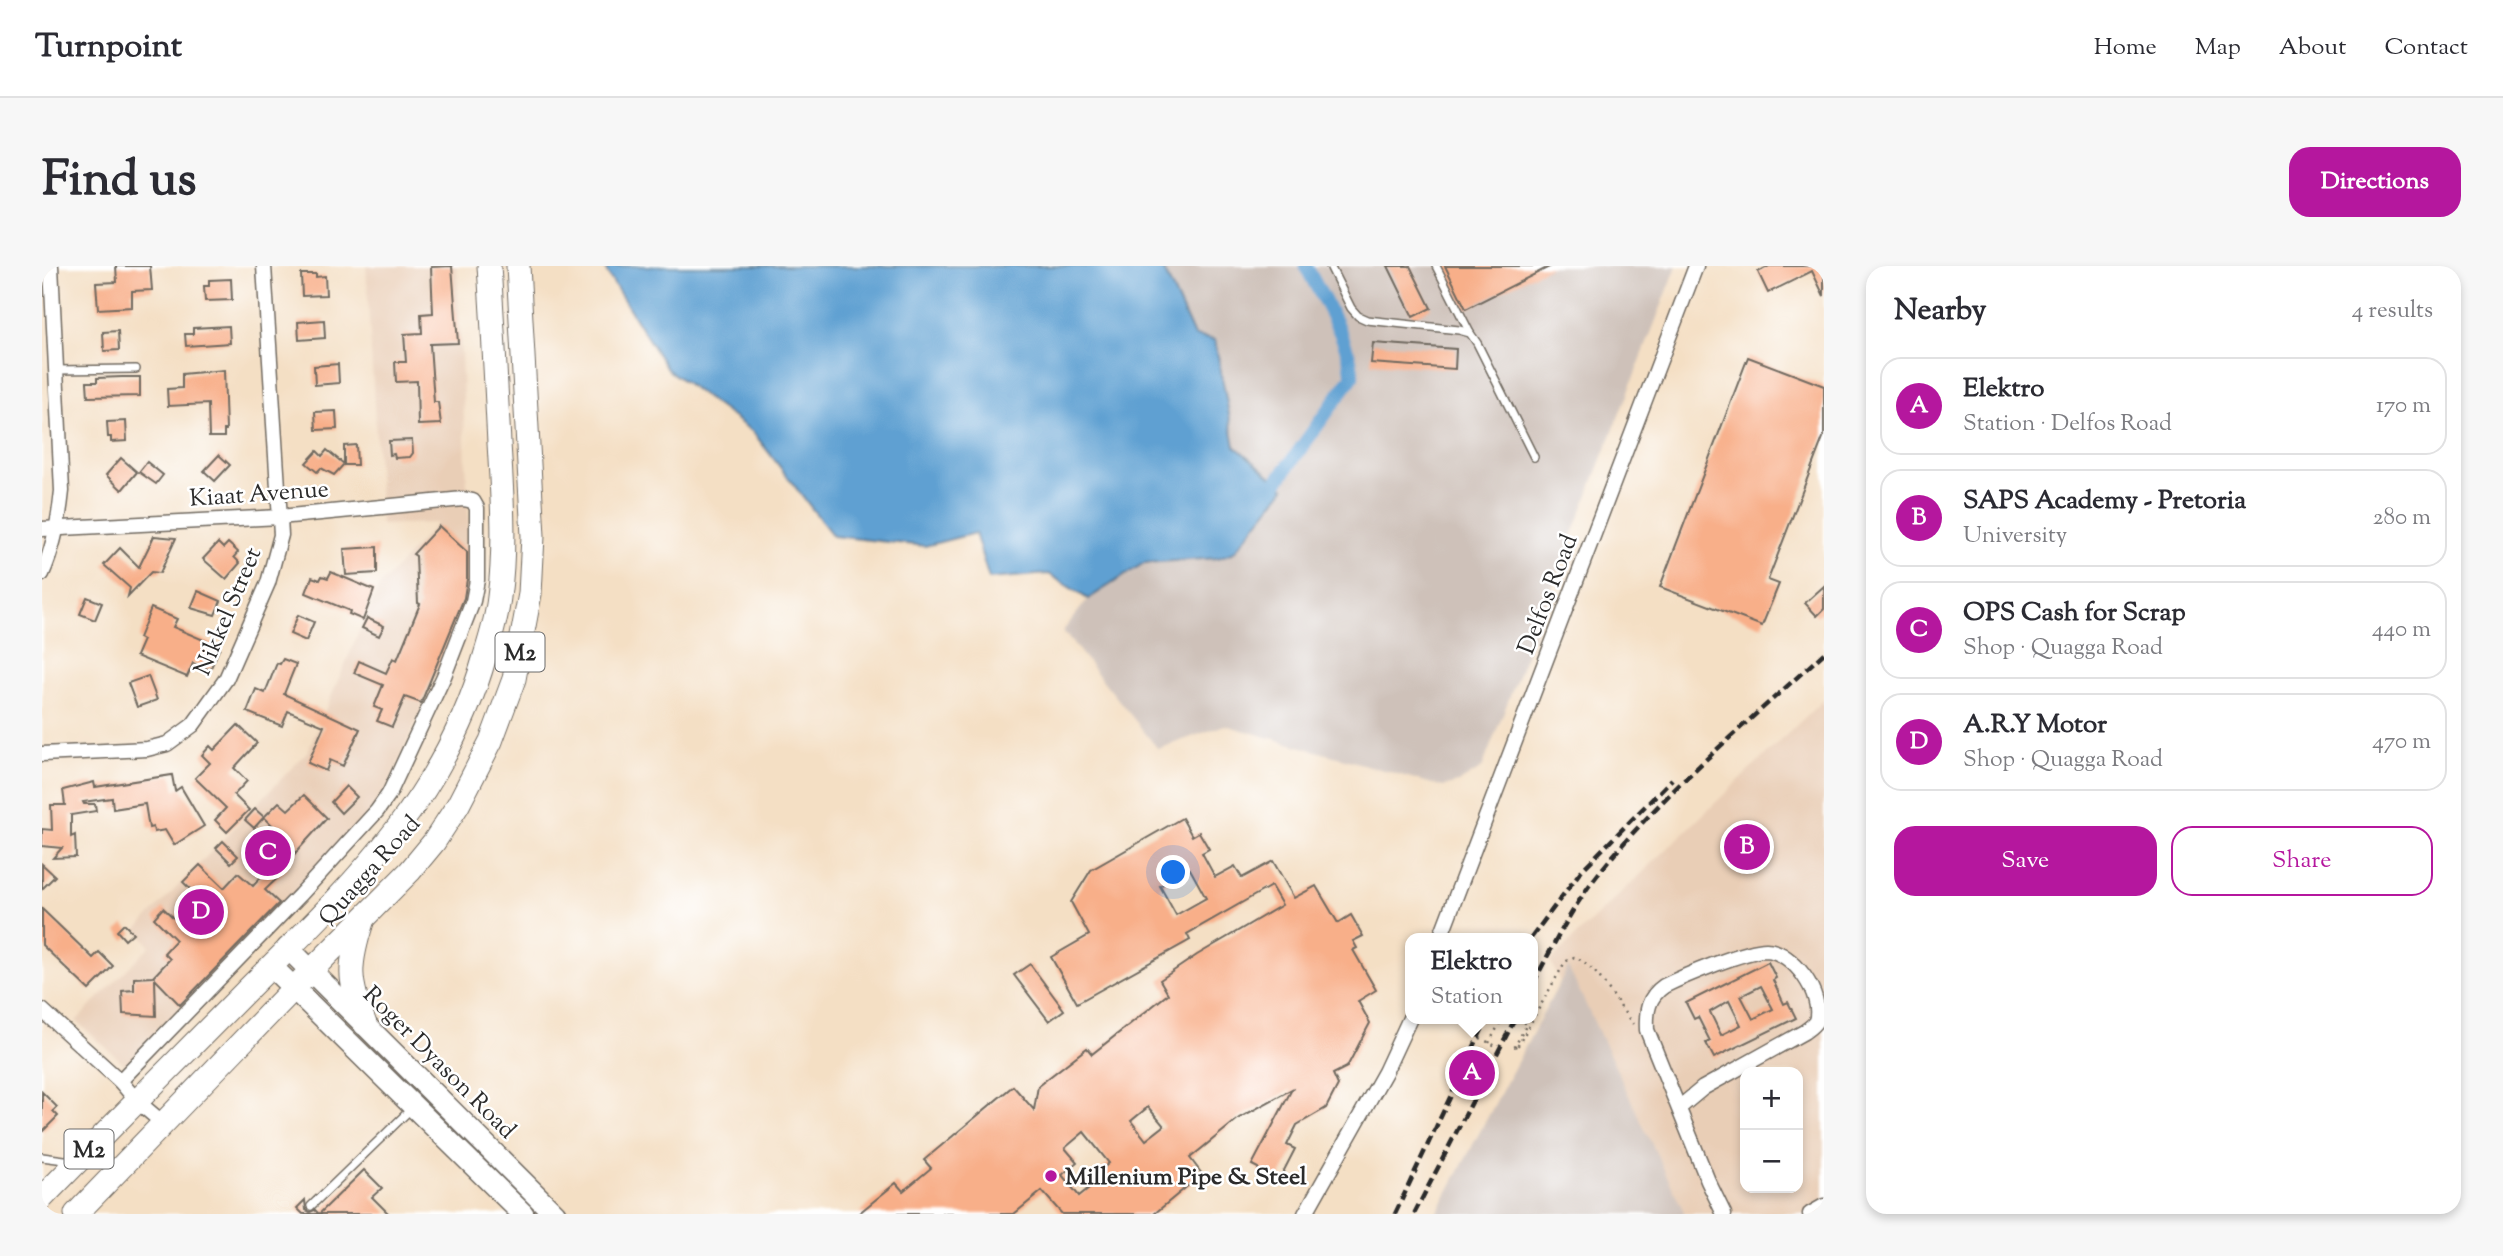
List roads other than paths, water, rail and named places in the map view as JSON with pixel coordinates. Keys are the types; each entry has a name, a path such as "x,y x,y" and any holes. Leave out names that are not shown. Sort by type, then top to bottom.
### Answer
{"main road":[{"name":"Quagga Road","path":"42,1198 289,948 383,848 411,813 440,768 475,693 499,598 502,568 503,497 489,266"},
{"name":"Quagga Road","path":"76,1214 410,871 434,842 458,804 491,741 514,679 530,594 533,536 518,266"},
{"path":"362,922 351,960 351,978 355,999 365,1024"},
{"name":"Roger Dyason Road","path":"289,948 555,1214"},
{"name":"Roger Dyason Road","path":"271,966 523,1214"}],"street":[{"path":"42,574 58,528 62,475 51,266"},
{"name":"Nikkel Street","path":"42,754 147,749 167,744 193,725 226,679 268,583 280,544 264,266"},
{"name":"Delfos Road","path":"1442,933 1696,266"},
{"name":"Kiaat Avenue","path":"42,529 280,517 457,499 471,499 476,505 478,552 474,601 444,676 389,794 309,886 120,1081"},
{"path":"1679,1108 1703,1088 1804,1032 1816,1021 1819,1009 1816,995 1805,975 1791,959 1770,950 1758,950 1675,980 1653,995 1646,1016 1647,1030 1708,1181 1724,1214"},
{"path":"42,1010 164,1124"},
{"path":"1305,1214 1385,1072 1407,1024"},
{"path":"1810,1214 1824,1206"}],"lane":[{"path":"1331,266 1351,308 1358,316 1367,320 1470,333"},
{"path":"1436,266 1534,457"},
{"path":"56,370 136,369"},
{"path":"311,1206 414,1106"},
{"path":"42,1157 78,1161"}],"water":[{"path":"606,266 1162,266 1194,336 1215,340 1235,446 1285,488 1234,552 1218,558 1144,563 1088,599 1049,574 989,579 975,533 925,546 833,536 753,432 667,369 607,273"}],"waterway":[{"path":"1276,483 1352,377 1342,336 1306,266"}],"railway":[{"path":"1538,974 1589,886 1642,823 1701,764 1824,653"},
{"path":"1535,933 1581,871 1672,779"},
{"path":"1395,1214 1485,1024"},
{"path":"1414,1214 1512,1024"}],"place":[{"name":"SAPS Academy - Pretoria","path":"1747,847"},
{"name":"OPS Cash for Scrap","path":"268,853"},
{"name":"A.R.Y Motor","path":"201,912"},
{"name":"Elektro","path":"1472,1073"},
{"name":"Millenium Pipe & Steel","path":"1051,1176"}]}
